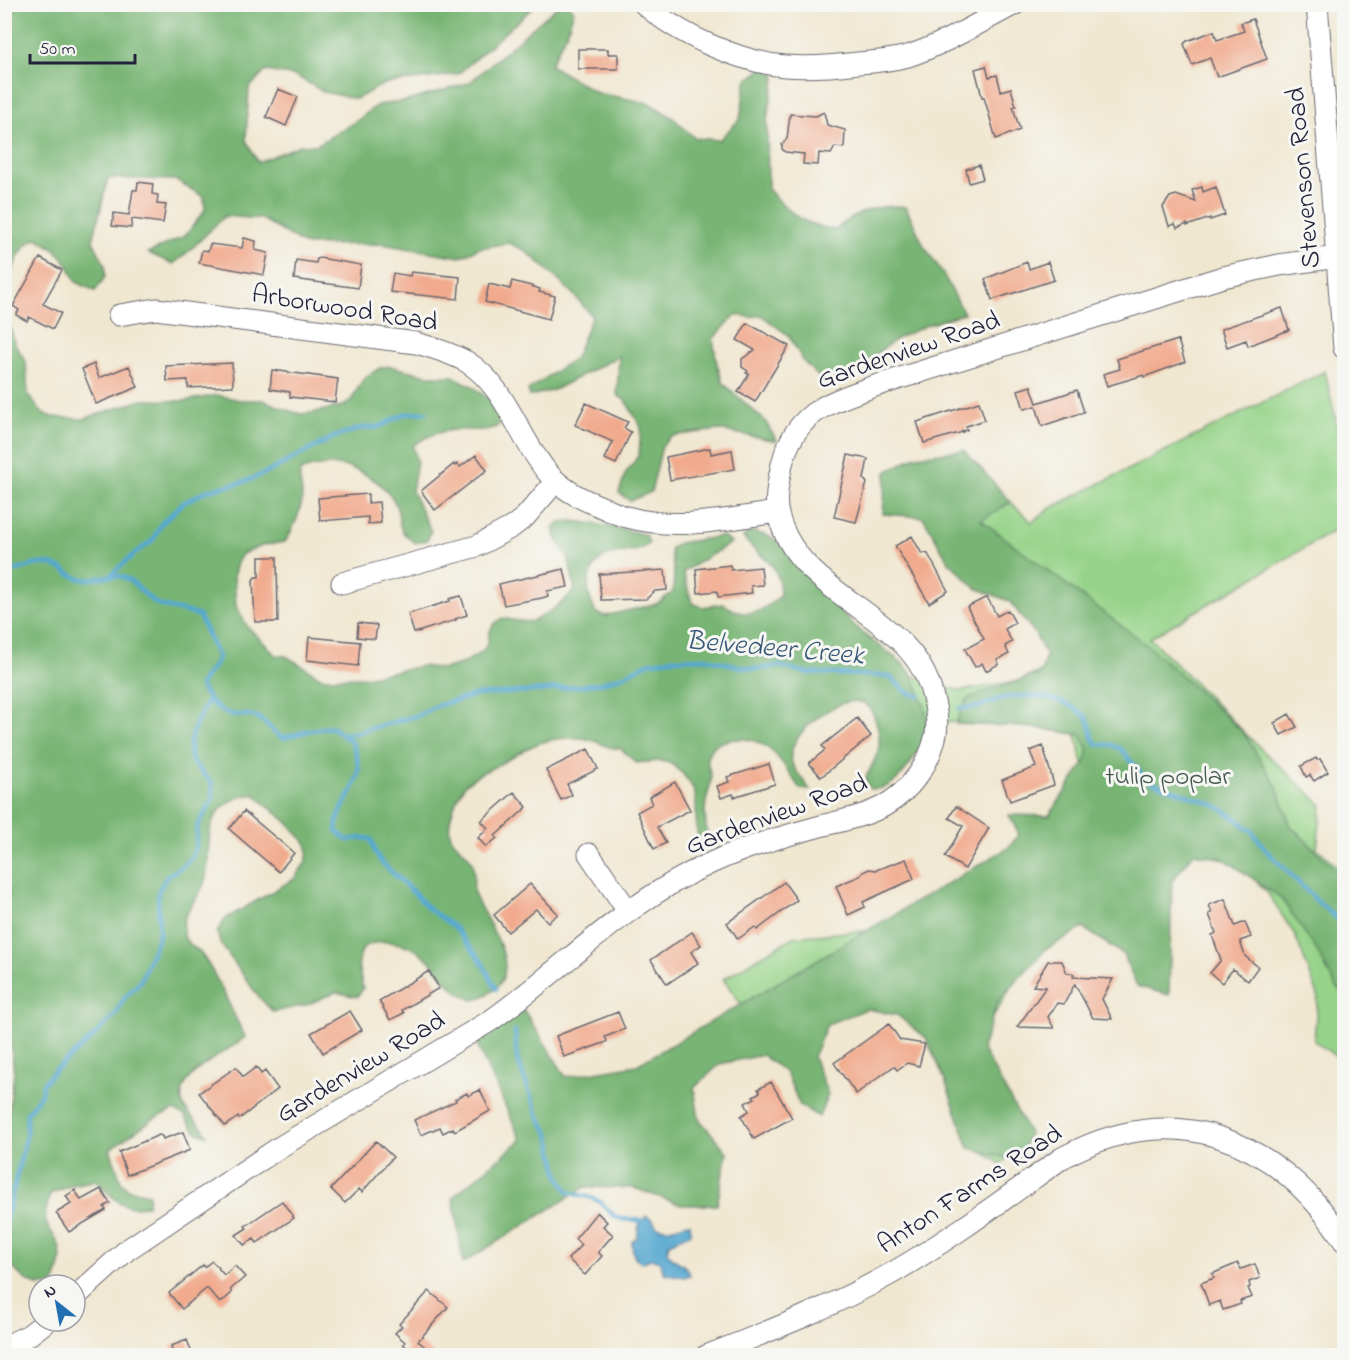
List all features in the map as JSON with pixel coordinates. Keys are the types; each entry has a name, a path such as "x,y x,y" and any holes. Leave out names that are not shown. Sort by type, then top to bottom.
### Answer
{"street":[{"path":"644,4 679,29 710,45 741,56 784,66 829,67 907,56 942,42 1015,4"},
{"name":"Stevenson Road","path":"1317,4 1344,348"},
{"name":"Gardenview Road","path":"87,1286 128,1250 280,1147 490,1021 628,911 680,878 745,849 869,813 899,796 911,786 929,754 935,736 935,705 930,686 919,662 904,643 827,585 808,567 793,547 777,512 781,471 791,436 800,424 826,405 872,387 1223,277 1279,265 1337,257"},
{"name":"Arborwood Road","path":"119,315 156,309 416,343 448,352 470,363 487,380 507,405 547,471 556,481 591,502 626,517 657,522 696,524 777,512"},
{"path":"342,583 477,546 512,527 525,517 556,481"},
{"path":"589,854 628,911"},
{"name":"Anton Farms Road","path":"706,1356 795,1321 857,1292 933,1247 1062,1158 1082,1147 1127,1134 1163,1129 1183,1130 1244,1145 1281,1168 1301,1187 1336,1228 1344,1241"},
{"path":"6,1343 32,1333"}],"green space":[{"path":"393,4 430,13 451,5 536,5 458,74 384,84 356,99 324,92 296,76 266,71 249,88 246,140 258,162 300,145 317,145 358,120 377,105 407,101 469,83 559,5 567,4 574,10 567,32 550,65 597,93 649,103 672,117 695,138 719,140 740,119 746,81 765,67 776,75 767,119 768,189 797,217 813,225 835,230 851,218 868,210 906,207 924,246 942,272 964,313 927,325 898,338 854,370 838,377 819,377 803,361 789,336 761,315 751,317 736,315 713,339 723,383 765,421 777,441 718,430 671,436 662,446 651,492 630,501 619,493 625,474 639,455 641,427 625,400 617,395 619,356 554,390 530,396 528,390 575,358 592,316 573,294 542,265 524,250 509,243 479,248 460,257 382,244 305,245 262,219 225,216 173,264 148,253 185,236 205,210 204,197 176,180 108,178 93,241 105,265 105,277 95,291 76,282 61,255 36,238 19,255 5,294 5,5"},
{"path":"4,315 9,323 15,344 26,362 28,395 42,413 52,417 83,419 142,400 185,401 217,395 240,400 263,400 301,414 312,413 343,406 352,399 362,381 370,374 380,368 390,366 431,376 453,376 472,386 497,406 501,416 498,426 483,430 445,431 413,446 417,461 412,491 431,531 427,540 415,543 403,532 395,503 387,491 375,480 361,472 336,465 300,471 302,495 300,507 294,526 285,542 264,545 242,554 234,574 236,606 247,626 276,655 286,656 322,678 365,677 422,666 443,669 464,663 482,652 488,643 489,633 494,624 502,618 528,622 537,619 561,603 575,590 568,557 556,538 554,527 569,521 591,523 646,535 649,544 645,547 605,557 592,570 588,582 590,598 595,612 605,616 656,604 673,592 674,571 670,549 679,543 723,536 731,543 683,572 692,603 702,607 724,604 747,613 760,610 780,596 777,574 768,561 743,537 751,531 771,537 780,543 857,628 909,670 924,703 927,728 918,752 899,777 883,788 870,789 865,779 877,755 879,732 871,710 860,702 839,705 827,711 805,728 797,739 792,749 792,763 810,790 800,789 779,759 764,745 742,739 729,740 714,746 707,758 711,778 705,810 708,842 698,837 694,792 675,766 652,761 636,763 620,748 611,748 594,741 579,738 550,740 526,749 472,779 465,785 453,809 450,831 453,839 473,864 475,896 498,939 505,968 502,980 492,991 474,1000 462,995 421,953 396,943 380,942 364,947 361,952 359,967 363,988 357,997 336,992 306,1005 273,1012 258,996 220,943 217,932 225,919 294,879 306,862 308,852 306,842 256,795 246,795 233,800 221,809 211,827 205,881 186,914 183,928 185,939 202,955 214,975 245,1037 204,1065 187,1082 182,1091 183,1106 207,1135 196,1132 184,1115 174,1110 155,1118 110,1149 121,1181 128,1189 149,1194 148,1204 139,1207 125,1205 96,1180 72,1185 50,1194 46,1222 60,1248 60,1264 58,1273 27,1273 27,1280 15,1270 4,1251 4,1147 14,1072 10,1040 4,1026"},
{"path":"1325,371 1344,457 1344,525 1150,638 1260,748 1322,805 1317,848 1344,872 1344,1062 1314,1041 1318,995 1295,935 1267,892 1228,852 1189,842 1037,946 982,1034 981,1068 1026,1140 1001,1164 970,1144 946,1046 889,982 769,1043 723,979 793,937 903,930 963,936 1084,767 1075,731 916,719 911,675 960,691 1017,681 1045,670 1049,647 956,531 981,475 1032,522 1049,509"},
{"name":"tulip poplar","path":"964,450 1011,502 981,520 1152,649 1244,733 1277,787 1291,826 1344,878 1344,995 1335,985 1316,949 1281,898 1224,859 1194,853 1172,881 1169,995 1137,986 1123,954 1083,928 1046,949 998,1001 982,1048 1029,1133 1018,1161 969,1148 944,1078 926,1038 897,1015 867,1009 827,1024 813,1057 828,1094 819,1117 800,1106 786,1073 762,1055 720,1064 694,1088 699,1119 727,1152 717,1205 682,1205 634,1188 585,1187 463,1263 453,1197 521,1140 471,1032 520,1004 566,1077 637,1065 1008,848 1019,835 1009,815 1049,816 1087,759 1088,751 1081,735 1030,727 956,724 966,701 988,690 1041,674 1046,655 1034,632 1009,601 976,588 949,562 923,517 883,514 886,472 916,456"}],"water":[{"path":"646,1216 661,1228 690,1223 691,1233 669,1243 667,1252 686,1267 690,1275 684,1277 664,1273 659,1260 650,1259 643,1263 635,1257 632,1241 637,1238 639,1225"}],"building":[{"path":"1253,19 1267,59 1217,77 1210,58 1192,65 1184,44 1187,41 1214,31 1217,40 1244,31 1241,23"},
{"path":"578,49 608,49 608,54 618,54 618,69 578,69"},
{"path":"986,66 989,77 997,75 1001,91 1011,88 1016,106 1013,107 1020,130 996,139 975,69"},
{"path":"278,89 298,97 286,126 266,117"},
{"path":"824,112 827,125 845,130 844,148 835,147 831,154 819,153 818,165 803,164 804,154 785,152 782,149 782,144 787,139 790,114 816,116"},
{"path":"979,165 983,179 969,183 966,169"},
{"path":"138,182 153,184 152,194 158,195 157,204 166,205 163,223 132,219 131,228 112,226 114,213 129,215 133,190 137,190"},
{"path":"1202,187 1203,192 1216,187 1225,215 1177,228 1175,224 1169,226 1163,207 1170,197 1176,195 1196,202 1192,190"},
{"path":"244,238 256,241 255,250 268,253 264,275 199,263 202,250 208,251 210,244 242,248"},
{"path":"40,258 62,270 43,304 61,313 53,329 29,317 27,321 16,315 19,310 13,306"},
{"path":"320,258 361,265 358,288 294,279 296,260 316,263"},
{"path":"1027,262 1029,269 1048,262 1054,280 992,300 985,279"},
{"path":"411,272 460,277 458,299 390,292 393,273 410,276"},
{"path":"512,281 555,296 549,319 485,302 489,284 510,289"},
{"path":"1282,308 1289,330 1248,346 1246,340 1227,347 1221,329"},
{"path":"747,323 789,346 755,402 738,392 749,374 742,367 742,359 755,350 737,340"},
{"path":"1178,340 1185,362 1144,377 1144,375 1107,386 1103,374 1120,369 1117,359"},
{"path":"232,363 233,386 188,388 188,380 167,381 166,366"},
{"path":"94,364 99,378 129,366 138,387 96,404 82,369"},
{"path":"272,370 338,379 335,402 290,397 290,392 270,389"},
{"path":"1031,386 1037,403 1077,390 1084,412 1042,426 1036,406 1024,409 1018,390"},
{"path":"979,402 985,420 966,426 967,430 963,432 924,443 917,422"},
{"path":"586,403 628,422 624,428 631,432 616,464 605,459 613,442 575,425"},
{"path":"710,448 711,454 732,450 735,469 670,480 666,457"},
{"path":"476,455 487,470 435,510 421,491 454,464 460,467"},
{"path":"848,455 868,459 864,479 867,483 856,522 834,517"},
{"path":"368,494 368,503 379,502 381,523 368,524 368,517 320,521 318,498"},
{"path":"912,536 922,554 928,554 948,591 929,603 895,546"},
{"path":"259,557 277,557 278,622 255,622 253,580 259,577"},
{"path":"730,565 731,570 761,567 763,585 751,586 752,593 718,597 717,591 698,593 696,569"},
{"path":"564,569 568,587 547,591 548,596 542,598 504,605 499,584"},
{"path":"665,570 667,590 655,591 646,599 601,600 599,574"},
{"path":"461,596 467,615 414,633 408,614"},
{"path":"987,597 997,616 1008,610 1015,623 1005,629 1012,642 1005,646 1009,654 997,660 999,664 986,671 982,663 975,667 965,649 984,639 967,607"},
{"path":"358,623 377,625 375,639 357,637"},
{"path":"309,637 360,642 358,666 307,660"},
{"path":"1289,714 1297,727 1281,735 1274,723"},
{"path":"857,718 871,736 821,777 809,763 825,750 822,746"},
{"path":"1043,746 1054,785 1010,801 1002,780 1036,767 1030,751"},
{"path":"588,749 598,769 567,784 572,795 561,800 546,770"},
{"path":"1316,758 1320,759 1328,772 1314,781 1310,775 1306,777 1301,766"},
{"path":"769,764 775,784 734,797 733,794 721,798 717,786 729,782 727,777"},
{"path":"675,782 690,810 657,827 666,843 654,849 637,812 652,804 649,797"},
{"path":"514,792 527,807 486,847 478,838 488,828 481,821"},
{"path":"956,806 989,828 965,869 945,857 963,826 949,818"},
{"path":"244,811 294,853 279,872 229,829"},
{"path":"906,859 914,879 863,902 865,907 848,915 836,886 860,876 869,869 876,870"},
{"path":"784,882 797,900 757,930 755,927 738,939 727,923"},
{"path":"530,884 558,914 548,922 536,909 508,932 494,915"},
{"path":"1225,899 1235,926 1245,922 1251,937 1240,941 1245,956 1258,967 1248,981 1233,969 1222,983 1210,973 1221,960 1212,935 1216,933 1209,914 1212,913 1209,905"},
{"path":"692,932 701,945 691,952 698,963 667,984 651,960"},
{"path":"1048,961 1062,961 1067,973 1074,974 1073,977 1113,979 1102,999 1112,1019 1093,1018 1075,984 1064,1004 1057,1003 1048,1017 1054,1028 1017,1027 1046,987 1033,986"},
{"path":"429,971 439,988 402,1010 404,1013 390,1020 379,1001"},
{"path":"350,1011 362,1030 323,1053 311,1033"},
{"path":"618,1012 625,1029 605,1037 607,1041 604,1043 564,1057 556,1036"},
{"path":"889,1024 900,1040 925,1044 919,1066 907,1063 897,1070 894,1066 856,1094 834,1063"},
{"path":"236,1067 243,1077 256,1067 261,1074 265,1071 278,1089 239,1119 238,1117 225,1126 199,1093"},
{"path":"771,1082 792,1118 754,1139 741,1116 749,1111 745,1103 755,1098 753,1096 760,1092 758,1089"},
{"path":"480,1090 490,1111 455,1131 453,1128 443,1133 440,1127 421,1135 414,1120 456,1101 455,1099 467,1093 468,1096"},
{"path":"183,1132 190,1150 127,1175 119,1152 159,1135 163,1139"},
{"path":"376,1141 393,1157 362,1192 359,1189 345,1203 331,1189"},
{"path":"101,1189 110,1203 104,1207 106,1210 69,1232 56,1213 71,1204 66,1196 75,1190 81,1200"},
{"path":"282,1201 294,1218 257,1243 254,1239 244,1245 236,1235 247,1228 245,1226"},
{"path":"597,1212 607,1222 603,1226 613,1235 598,1252 602,1256 585,1275 568,1259 581,1245 575,1239"},
{"path":"212,1261 224,1275 235,1266 245,1277 220,1303 207,1288 182,1309 169,1293 203,1265 204,1267"},
{"path":"1238,1263 1241,1269 1255,1264 1260,1278 1249,1282 1250,1287 1248,1288 1252,1297 1240,1301 1241,1304 1223,1310 1220,1301 1209,1305 1201,1283 1214,1278 1212,1274"},
{"path":"429,1291 448,1307 418,1341 436,1356 402,1356 408,1348 395,1333 402,1326 399,1324"},
{"path":"187,1340 193,1356 174,1356 171,1346"}],"waterway":[{"path":"112,574 153,540 161,524 183,503 208,490 244,482 266,473 334,437 362,428 379,427 404,414 426,412"},
{"path":"4,571 49,564 83,579 112,576 128,579 159,605 199,616 218,657 200,686 211,702 221,710 232,715 257,717 283,738 331,727 351,741 358,761 358,773 339,816 336,831 347,840 371,839 382,863 429,909 454,927 482,962 496,989"},
{"name":"Belvedeer Creek","path":"343,734 419,715 436,706 476,695 548,690 601,683 623,676 648,663 670,659 705,658 757,669 779,666 808,673 889,676 908,693 919,696"},
{"name":"Belvedeer Creek","path":"959,708 978,707 1011,697 1033,696 1056,700 1076,709 1087,719 1097,744 1112,745 1121,749 1146,780 1215,805 1252,831 1266,850 1320,904 1344,924"},
{"path":"4,1228 26,1137 27,1113 41,1094 43,1084 53,1072 116,1014 124,998 140,982 159,935 158,892 167,876 192,857 196,846 197,827 213,799 212,783 193,762 190,755 191,738 209,699"},
{"path":"515,1031 517,1059 539,1117 549,1134 559,1176 568,1192 596,1200 618,1218 641,1221"}]}
